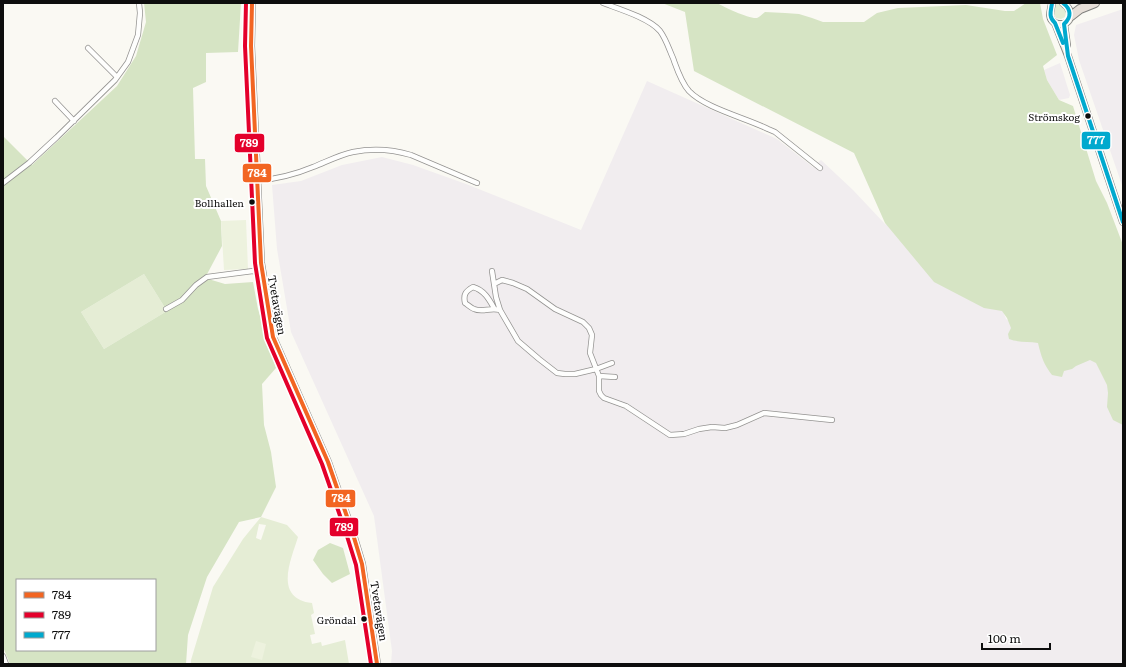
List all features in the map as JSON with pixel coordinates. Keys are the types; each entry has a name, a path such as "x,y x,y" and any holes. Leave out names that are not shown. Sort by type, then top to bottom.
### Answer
{"highway":[{"path":"1071,16 1080,9 1095,3"}],"main road":[{"name":"Tvetavägen","path":"252,3 251,46 259,242 262,273 273,337 328,462 352,531 362,564 378,664"},
{"path":"1052,3 1050,14 1051,19 1055,23 1068,56 1123,222"},
{"path":"1055,23 1064,24 1071,16 1069,8 1063,3"},
{"path":"1064,24 1068,56"}],"street":[{"path":"3,183 29,163 74,121 117,77 128,62 138,35 140,13 139,3"},
{"path":"603,3 645,20 653,24 659,30 666,42 685,86 694,96 716,108 768,128 820,168"},
{"path":"88,48 117,77"},
{"path":"55,101 74,121"},
{"path":"256,181 271,180 285,176 313,167 337,156 353,152 382,149 410,155 478,183"},
{"path":"492,271 496,297 500,310 518,341 538,359 558,373 575,374 612,363"},
{"path":"166,309 182,300 196,285 207,277 253,272 262,273"},
{"path":"494,284 502,280 513,283 527,289 555,309 583,322 589,328 592,335 590,354 599,376 599,391 604,398 626,406 670,435 684,434 699,429 712,427 725,428 737,425 764,413 832,420"},
{"path":"494,308 486,295 479,288 473,287 467,291 464,298 465,303 473,309 481,311 494,308 500,310"},
{"path":"599,376 615,377"},
{"path":"3,656 6,664"}],"shaded area":[{"path":"1123,9 1123,188 1079,60 1074,35 1076,25"},
{"path":"1060,63 1070,95 1069,98 1059,100 1047,80 1044,70"},
{"path":"647,81 777,139 813,167 821,160 853,190 885,224 953,259 991,281 1006,319 1017,326 1101,346 1123,414 1123,664 391,664 392,651 374,516 291,332 277,249 272,185 301,181 342,165 382,157 413,165 466,184 581,230"}],"green space":[{"path":"144,3 241,3 238,52 206,53 206,82 193,88 195,159 205,159 206,186 221,221 222,246 205,278 225,284 253,282 258,309 276,368 262,384 264,425 271,452 276,487 261,517 239,522 207,577 188,635 186,664 10,664 3,647 3,136 32,165 117,86 136,56 146,22","holes":["144,274 167,311 104,349 81,312"]},
{"path":"662,3 717,3 753,18 758,18 765,12 799,14 823,22 864,22 877,13 898,8 966,5 1014,11 1026,3 1040,3 1043,19 1057,55 1043,66 1047,80 1059,100 1073,106 1096,181 1107,203 1123,245 1123,425 1113,420 1107,407 1107,385 1096,363 1090,360 1072,369 1064,371 1062,377 1052,375 1043,360 1038,343 1009,339 1008,334 1011,328 1002,311 984,308 934,282 885,223 854,153 694,71 685,12"},
{"path":"1058,3 1066,12 1065,17 1061,19 1056,18 1054,14 1055,5"},
{"path":"246,220 248,269 224,270 221,221"},
{"path":"144,274 167,311 104,349 81,312"},
{"path":"261,517 287,525 298,537 289,567 289,586 292,594 300,600 312,603 314,613 311,615 315,634 310,635 312,644 321,642 322,646 345,640 349,664 191,664 213,587 243,539","holes":["259,524 266,525 261,540 256,538"]},
{"path":"330,543 343,548 350,574 332,583 323,574 313,560 318,550"},
{"path":"256,641 266,644 262,660 251,657"}],"transit line":[{"name":"789","path":"246,3 245,46 255,263 267,338 322,464 346,533 356,565 371,664"},
{"name":"784","path":"252,3 251,46 261,263 273,337 328,462 352,531 362,564 377,664"},
{"name":"777","path":"1052,3 1051,18 1055,23 1063,43"},
{"name":"777","path":"1063,3 1068,8 1070,13 1064,24 1068,56 1123,222"}],"place":[{"name":"Strömskog","path":"1088,116"},
{"name":"Bollhallen","path":"252,202"},
{"name":"Gröndal","path":"364,619"}]}
